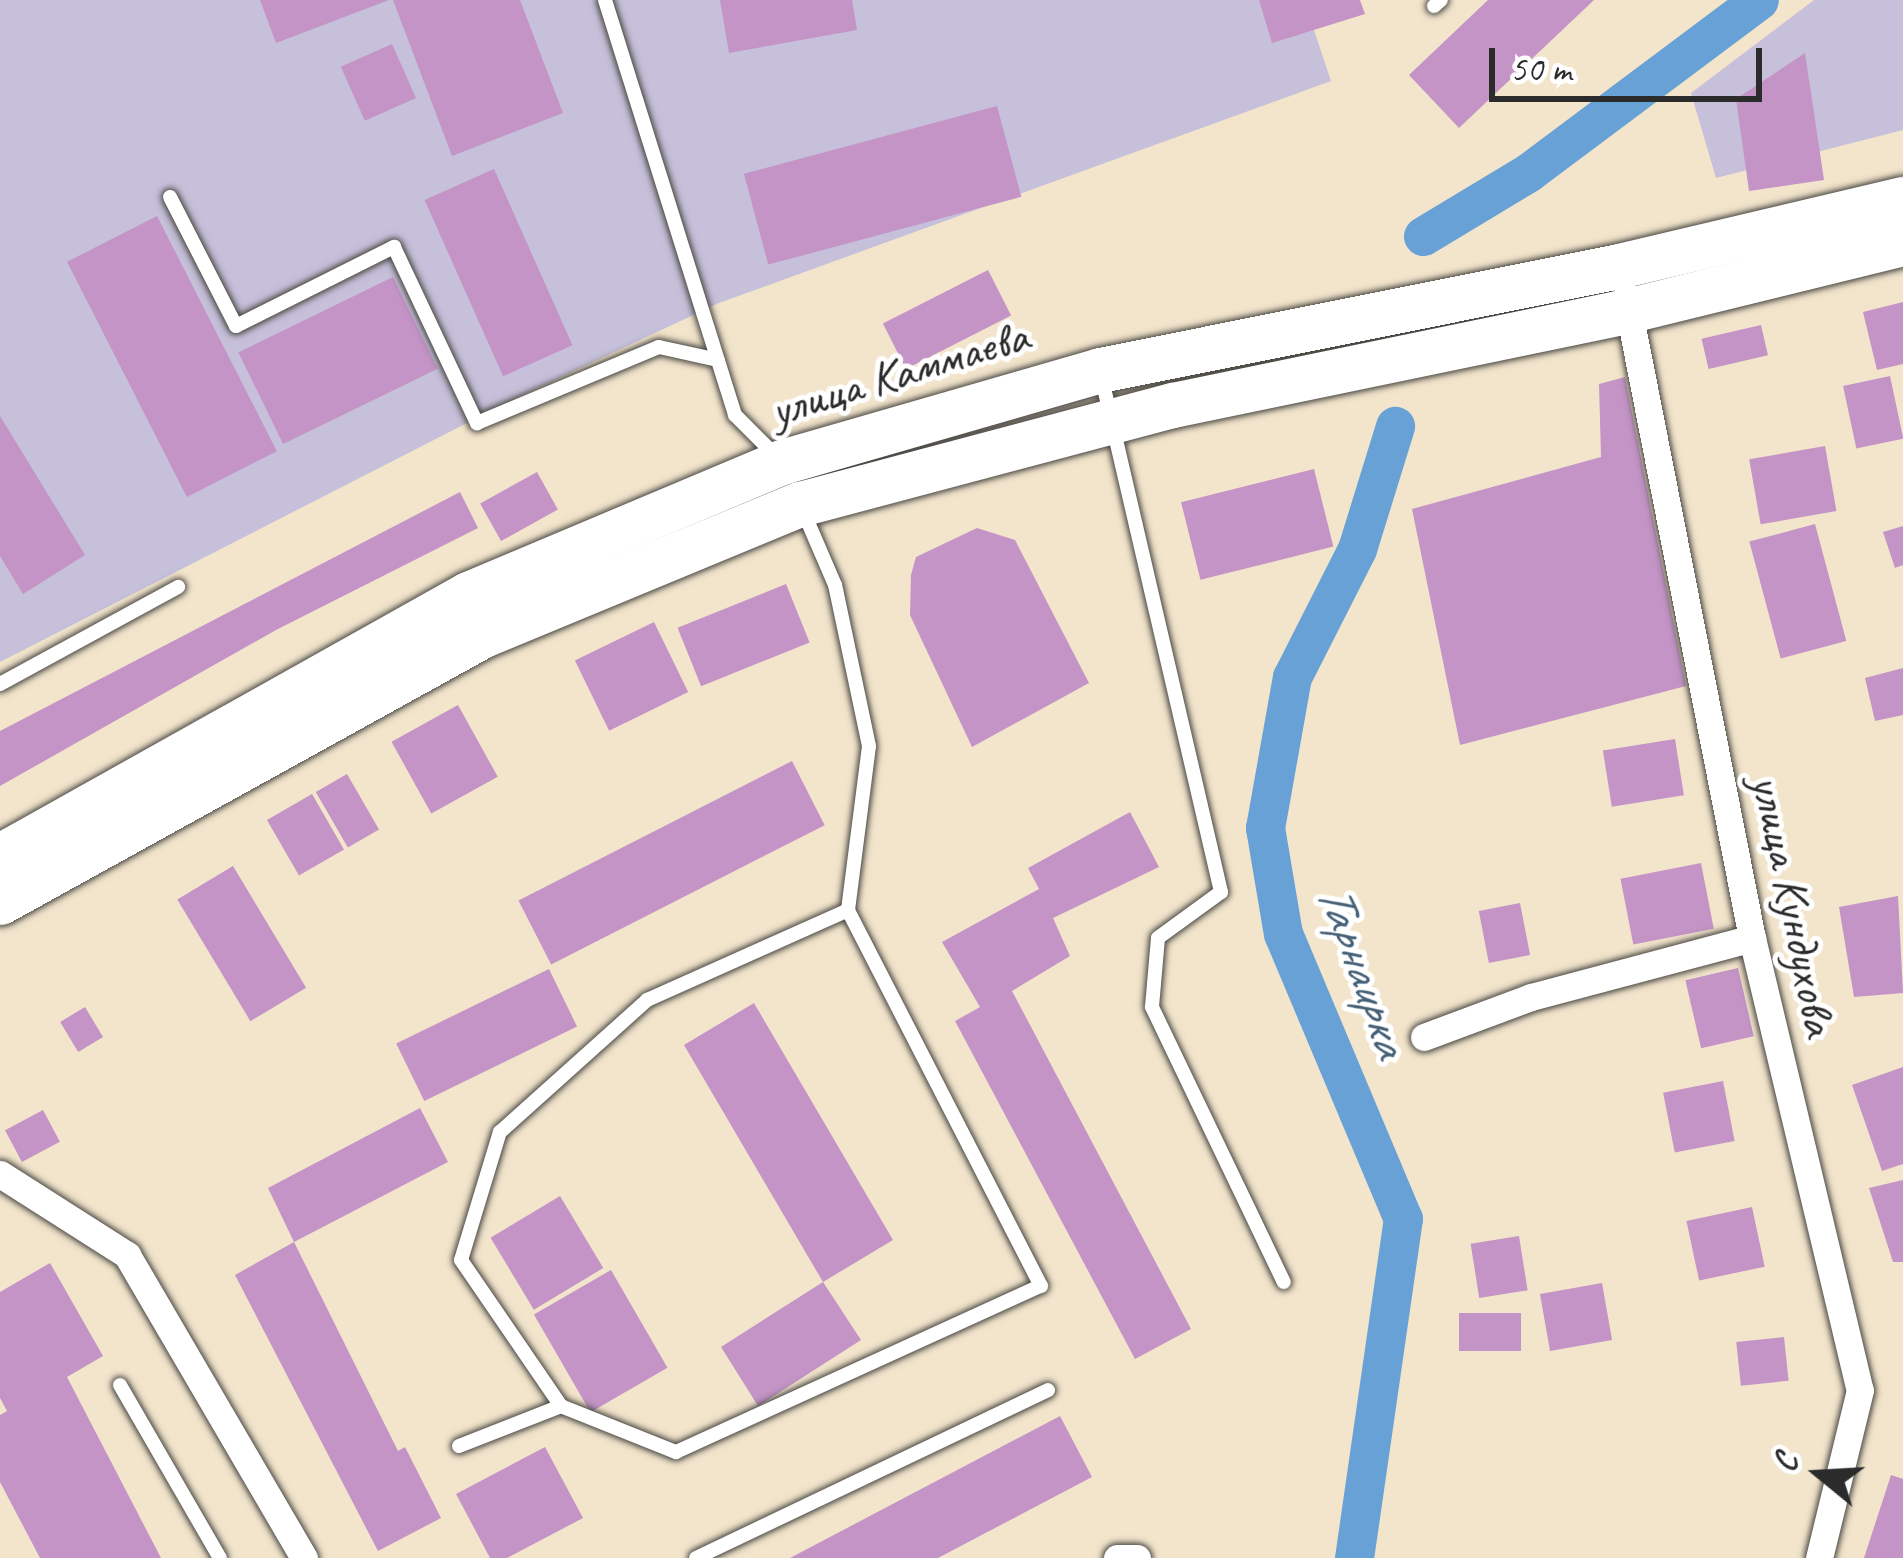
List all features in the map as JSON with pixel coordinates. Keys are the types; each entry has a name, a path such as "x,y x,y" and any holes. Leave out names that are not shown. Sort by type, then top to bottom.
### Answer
{"main road":[{"name":"улица Каммаева","path":"0,856 468,594 782,462 1100,370 1619,266 1903,199"},
{"name":"улица Каммаева","path":"0,902 483,634 800,504 1173,405 1630,310 1903,243"}],"street":[{"name":"улица Кундухова","path":"1619,266 1752,938 1860,1390 1819,1558"},
{"path":"1424,1037 1531,997 1752,938"},
{"path":"0,1174 127,1256 304,1558"},
{"path":"1117,1558 1137,1558"}],"lane":[{"path":"605,0 735,415 782,462 836,584 869,746 848,910 1041,1286 676,1452 561,1406 461,1260 500,1132 647,1000 848,910"},
{"path":"170,197 236,326 394,247 477,423 659,347 718,360"},
{"path":"1100,370 1221,892 1158,938 1152,1007 1284,1282"},
{"path":"0,684 178,586"},
{"path":"120,1384 220,1558"},
{"path":"696,1558 1048,1390"},
{"path":"459,1446 561,1406"}],"shaded area":[{"path":"0,0 1304,0 1331,81 719,303 510,401 0,662"},
{"path":"1814,0 1903,0 1903,130 1716,178 1691,93"}],"building":[{"path":"260,0 389,0 276,43"},
{"path":"393,0 520,0 563,113 452,156"},
{"path":"720,0 852,0 857,30 729,53"},
{"path":"1259,0 1360,0 1365,14 1272,43"},
{"path":"1488,0 1594,0 1459,128 1409,75"},
{"path":"392,44 416,98 365,121 341,67"},
{"path":"1805,53 1824,180 1749,191 1736,99"},
{"path":"997,106 1021,197 768,265 744,174"},
{"path":"494,169 573,345 503,376 425,200"},
{"path":"157,216 277,451 187,497 67,262"},
{"path":"988,270 1011,315 906,369 883,324"},
{"path":"393,277 438,369 283,444 238,352"},
{"path":"1903,302 1903,364 1877,370 1863,312"},
{"path":"1761,325 1768,355 1709,369 1702,339"},
{"path":"1890,376 1903,439 1856,449 1843,386"},
{"path":"1625,377 1686,686 1460,745 1412,509 1601,457 1599,384"},
{"path":"0,416 85,555 23,594 0,556"},
{"path":"1825,446 1836,511 1761,524 1749,459"},
{"path":"1314,469 1333,547 1200,580 1181,502"},
{"path":"537,472 558,510 501,541 480,504"},
{"path":"460,492 478,528 276,630 0,786 0,731"},
{"path":"1815,524 1846,641 1781,658 1749,542"},
{"path":"1903,526 1903,565 1895,568 1883,532"},
{"path":"977,528 1015,540 1089,683 972,747 910,615 916,557"},
{"path":"786,584 810,642 701,686 678,628"},
{"path":"654,622 688,692 609,731 575,661"},
{"path":"1903,668 1903,715 1875,721 1865,678"},
{"path":"458,705 498,777 431,814 392,742"},
{"path":"1675,739 1684,795 1612,807 1603,750"},
{"path":"792,761 825,825 551,965 518,900"},
{"path":"347,774 379,829 348,847 316,792"},
{"path":"312,794 344,849 299,875 267,820"},
{"path":"1130,812 1159,867 1053,918 1070,956 1012,991 1191,1329 1135,1359 955,1021 980,1007 942,942 1039,889 1028,868"},
{"path":"1701,863 1714,929 1633,944 1621,879"},
{"path":"233,866 306,988 250,1021 177,899"},
{"path":"1898,896 1903,993 1854,997 1839,907"},
{"path":"1520,903 1530,955 1489,963 1479,911"},
{"path":"1738,968 1754,1036 1701,1048 1685,980"},
{"path":"549,969 577,1027 424,1101 396,1044"},
{"path":"754,1003 893,1240 823,1282 684,1045"},
{"path":"85,1007 103,1037 78,1052 60,1022"},
{"path":"1903,1067 1903,1164 1882,1171 1852,1085"},
{"path":"1723,1081 1735,1141 1675,1153 1663,1093"},
{"path":"420,1108 448,1162 294,1242 268,1188"},
{"path":"43,1110 60,1142 22,1162 5,1130"},
{"path":"1903,1180 1903,1262 1893,1262 1869,1188"},
{"path":"560,1196 603,1268 534,1310 491,1238"},
{"path":"1752,1207 1765,1267 1699,1281 1686,1221"},
{"path":"1519,1236 1528,1290 1479,1298 1471,1244"},
{"path":"294,1242 398,1451 405,1447 441,1518 378,1551 235,1275"},
{"path":"50,1263 103,1356 67,1377 161,1558 40,1558 0,1482 0,1415 7,1411 0,1398 0,1292"},
{"path":"611,1270 668,1368 590,1412 534,1314"},
{"path":"823,1282 861,1340 758,1406 721,1347"},
{"path":"1602,1283 1612,1340 1550,1351 1540,1294"},
{"path":"1459,1313 1521,1313 1521,1351 1459,1351"},
{"path":"1784,1337 1789,1381 1741,1386 1736,1342"},
{"path":"1060,1416 1092,1477 938,1558 790,1558"},
{"path":"545,1447 583,1518 507,1558 490,1558 456,1494"},
{"path":"1891,1475 1903,1479 1903,1558 1864,1558"}],"waterway":[{"name":"Тарнаирка","path":"1423,236 1529,172 1759,0"},
{"name":"Тарнаирка","path":"1354,1558 1403,1219 1283,934 1265,828 1292,677 1357,549 1395,426"}]}
